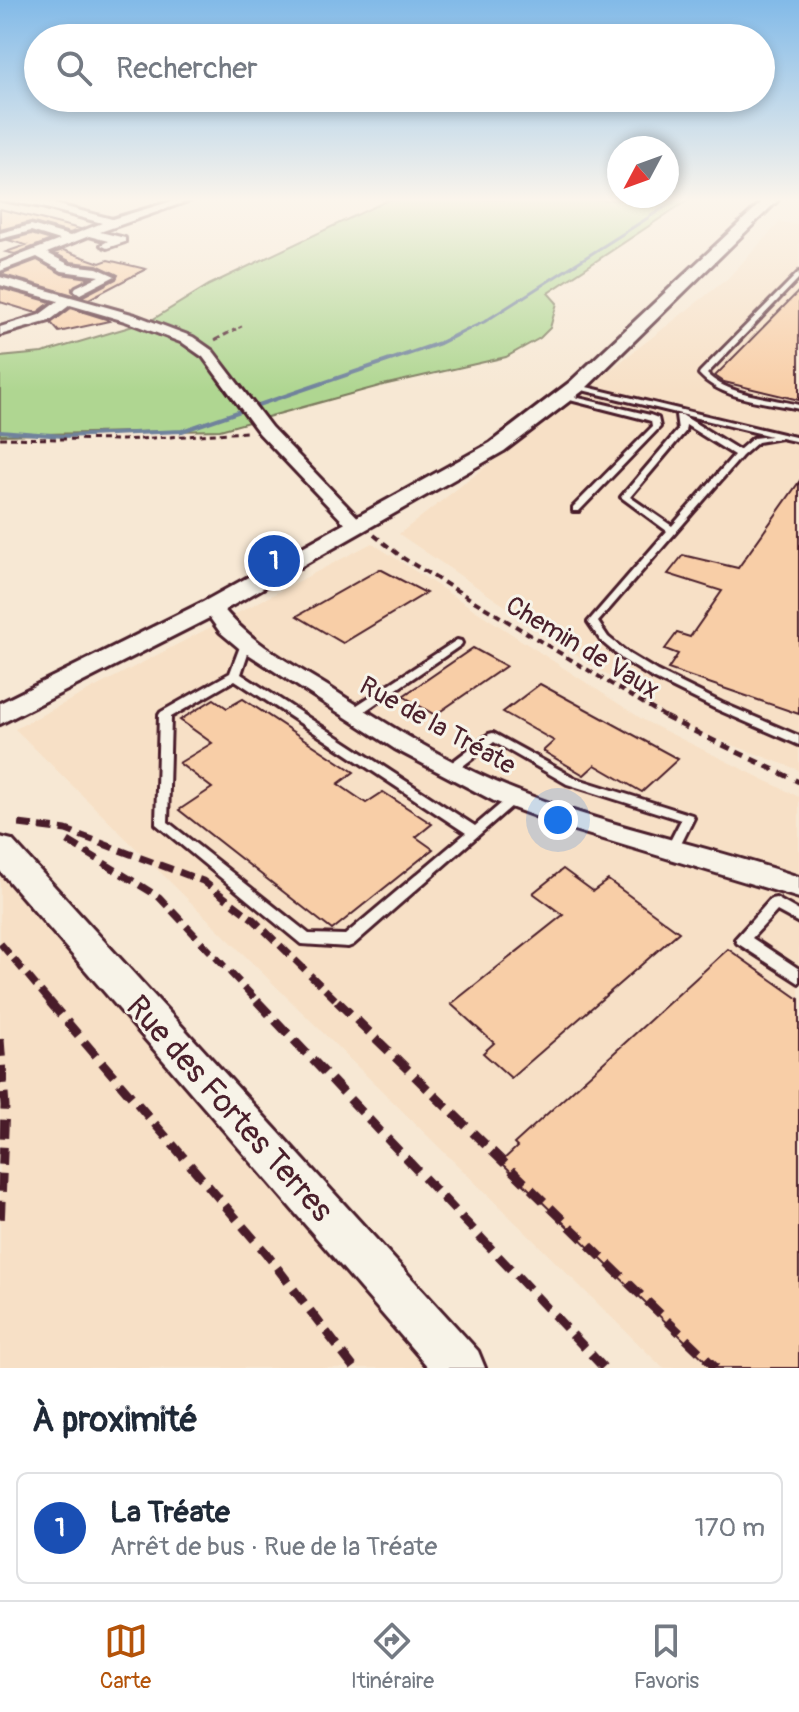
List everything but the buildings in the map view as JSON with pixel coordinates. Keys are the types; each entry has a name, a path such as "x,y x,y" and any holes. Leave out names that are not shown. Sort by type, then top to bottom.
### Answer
{"street":[{"path":"0,331 44,318 74,294 109,276 56,264"},
{"path":"0,715 212,607 497,447 571,391 704,264"},
{"path":"0,281 74,294 188,340 208,354 265,430 358,527"},
{"name":"Rue de la Tréate","path":"212,607 227,628 246,644 416,751 451,769 564,819 672,849 776,891 799,888"},
{"name":"Rue des Fortes Terres","path":"0,849 461,1368"}],"lane":[{"path":"799,274 703,374 708,383 725,389 799,407"},
{"path":"571,391 661,407 799,440"},
{"path":"571,391 655,420 656,427 576,509"},
{"path":"661,407 739,454"},
{"path":"672,530 625,497 682,430 682,419"},
{"path":"783,436 756,440 739,454 593,622 597,633 611,647 648,671 799,741"},
{"path":"355,712 457,643"},
{"path":"246,644 235,675 165,715 162,824 306,940 348,941 514,799"},
{"path":"235,675 475,832"},
{"path":"451,769 493,737 571,781 688,818 672,849"},
{"path":"799,918 776,891 742,939 799,977"}],"path":[{"path":"199,348 243,326"},
{"path":"0,438 60,442 189,438 265,430"},
{"name":"Chemin de Vaux","path":"358,527 403,558 652,711 799,782"}],"shaded area":[{"path":"741,264 799,264 799,770 682,726 399,534 727,279"},
{"path":"372,543 645,721 799,797 799,1368 663,1368 15,729"},
{"path":"0,868 449,1368 0,1368"}],"green space":[{"path":"254,264 592,264 548,293 557,303 550,328 540,338 506,357 383,385 220,430 0,435 0,357 42,353 150,321 209,285"}],"waterway":[{"path":"464,331 484,322 576,264"},
{"path":"464,331 468,329"},
{"path":"0,431 63,436 182,431 440,343 464,331"}],"railway":[{"path":"19,824 66,830 203,881 253,919 339,1003"},
{"path":"68,841 159,897 259,1003"},
{"path":"0,943 51,1003"},
{"path":"49,1001 265,1252 354,1368"},
{"path":"257,1001 604,1368"},
{"path":"337,1001 716,1368"},
{"path":"0,1039 5,1106 0,1227"}],"place":[{"name":"La Tréate","path":"274,561"}]}
